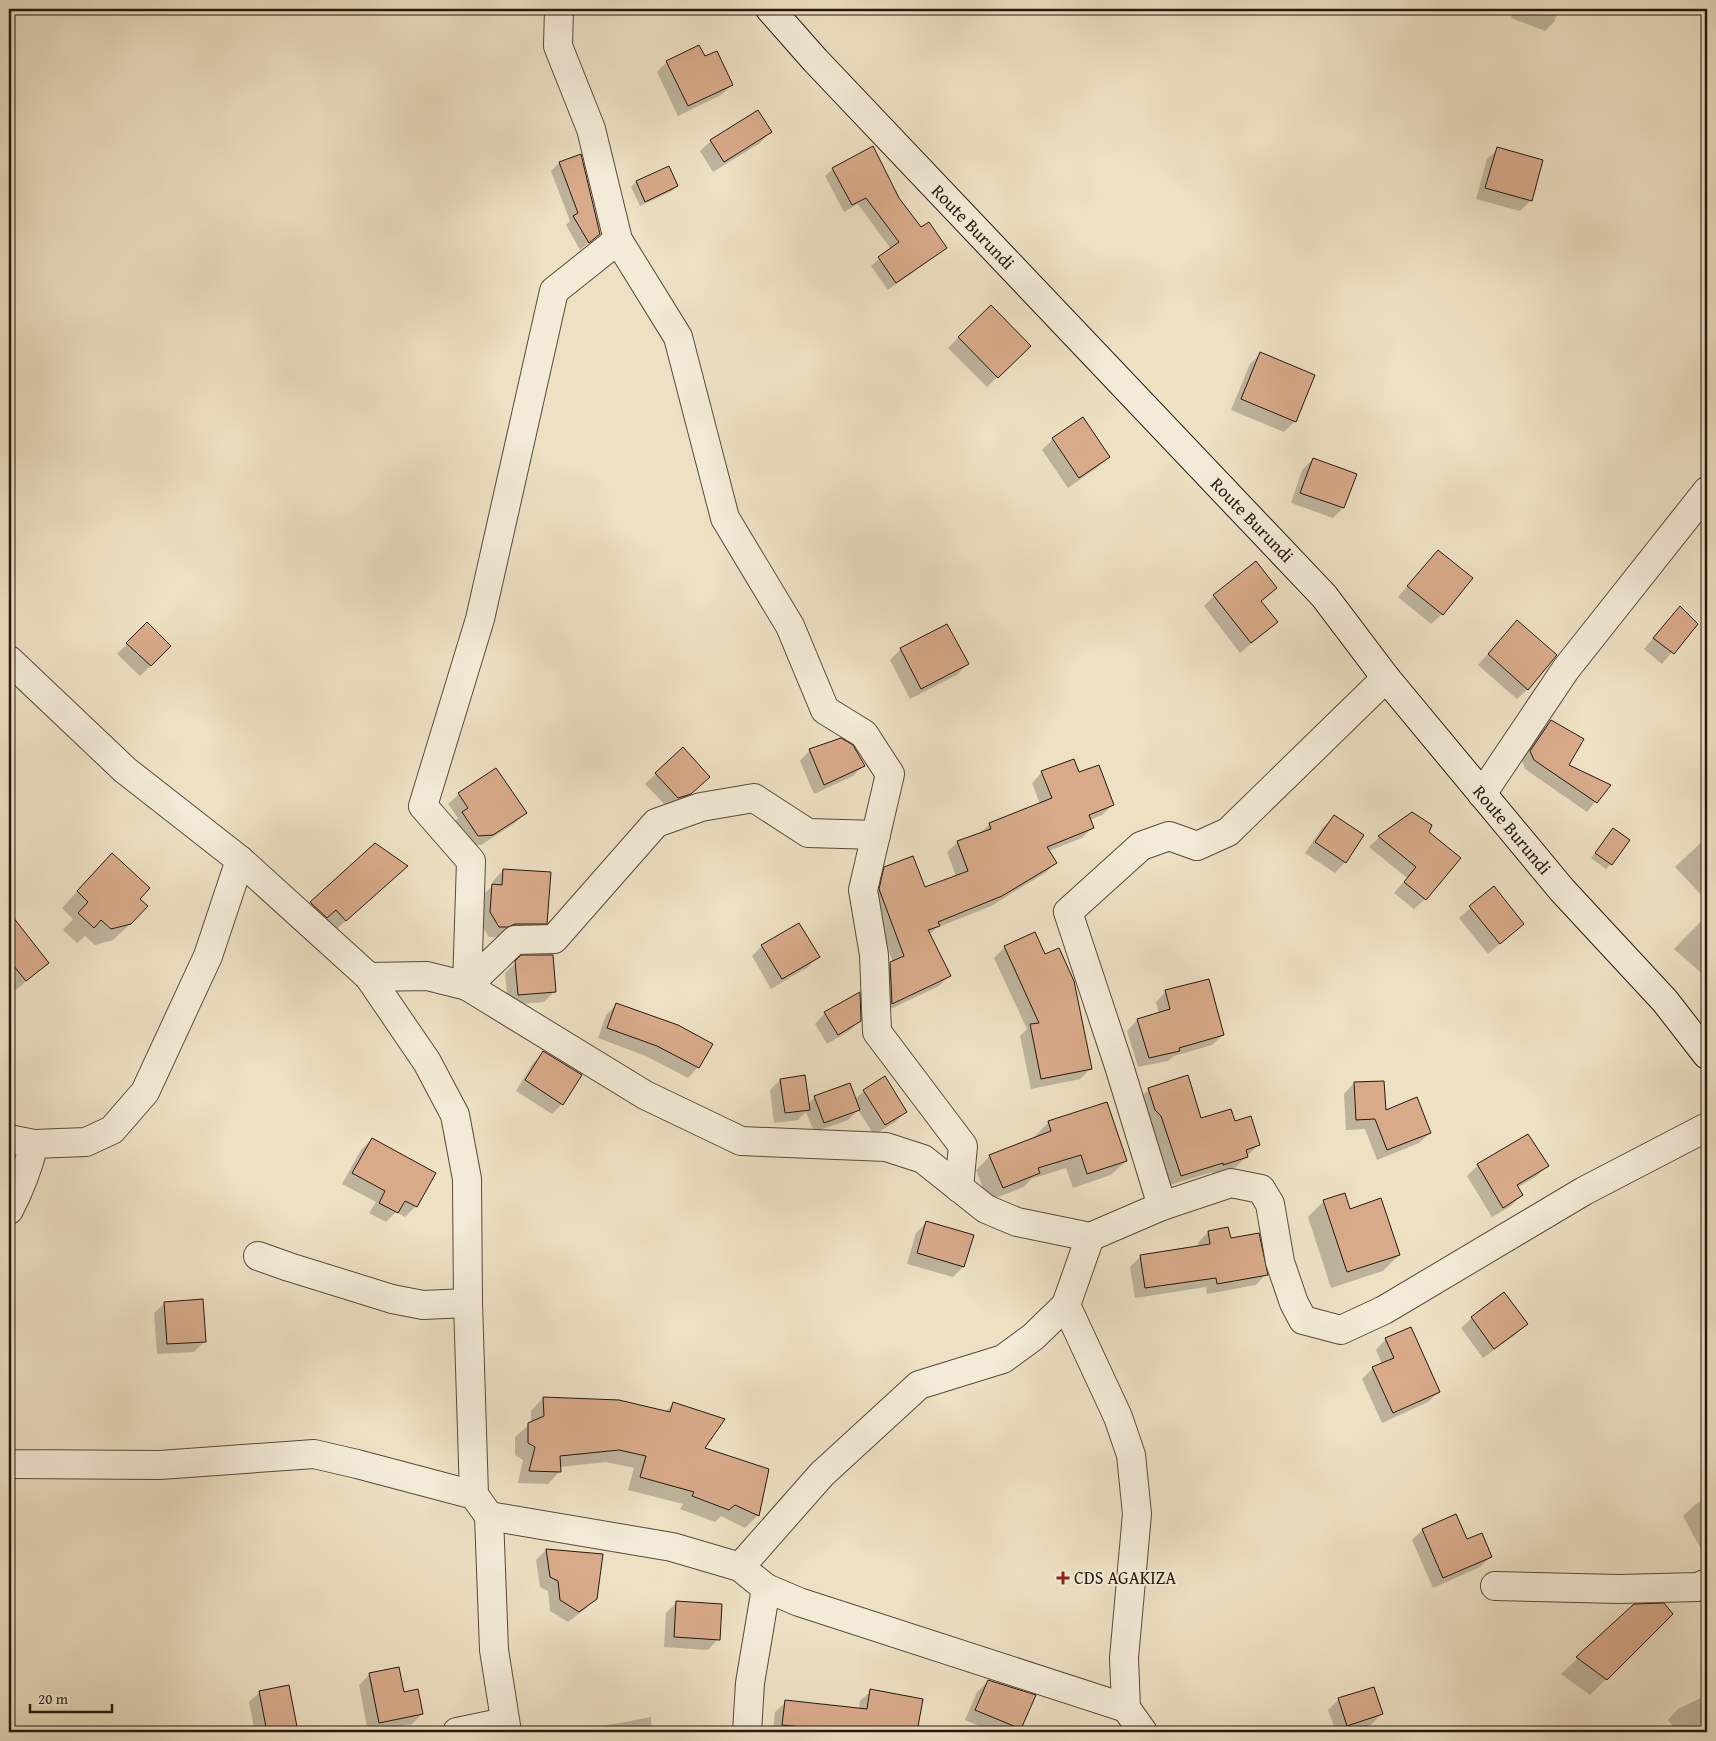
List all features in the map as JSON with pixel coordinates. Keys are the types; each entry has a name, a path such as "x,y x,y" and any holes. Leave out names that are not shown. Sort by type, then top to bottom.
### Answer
{"street":[{"path":"559,9 558,46 591,129 618,240 678,337 726,518 790,626 825,710 864,734 890,774 863,890 874,955 877,1032 963,1146 959,1188"},
{"name":"Route Burundi","path":"770,9 815,60 1324,596 1386,678 1562,890 1666,1001 1707,1055"},
{"path":"467,986 471,861 423,806 480,619 554,291 618,240"},
{"path":"1482,794 1566,669 1707,491"},
{"path":"9,660 125,770 240,860 369,977 427,1062 455,1115 467,1179 468,1303 481,1506 494,1650 506,1727 457,1732"},
{"path":"1162,1206 1119,1066 1068,912 1141,846 1169,836 1197,846 1228,832 1386,678"},
{"path":"467,986 515,940 554,938 656,823 701,807 754,798 808,833 876,836"},
{"path":"9,1210 21,1188 28,1169 21,1142 86,1142 112,1130 145,1092 208,956 240,860"},
{"path":"369,977 427,976 467,986 645,1096 741,1141 886,1146 923,1159 986,1210 1016,1222 1090,1237 1162,1206 1232,1183 1261,1189 1270,1204 1280,1262 1294,1303 1303,1320 1341,1330 1384,1310 1584,1191 1707,1127"},
{"path":"740,1567 822,1474 919,1385 1003,1359 1034,1337 1066,1305 1090,1237"},
{"path":"258,1256 392,1299 423,1305 468,1303"},
{"path":"1066,1305 1118,1416 1131,1455 1137,1514 1124,1658 1126,1708 1143,1732"},
{"path":"9,1463 160,1465 314,1454 358,1464 481,1506 672,1547 740,1567 766,1588 799,1602 1126,1708"},
{"path":"1495,1586 1619,1589 1698,1587 1707,1583"},
{"path":"747,1732 750,1683 766,1588"}],"building":[{"path":"699,45 705,56 717,51 733,85 688,106 666,61"},
{"path":"758,110 772,132 724,162 710,140"},
{"path":"873,146 899,198 921,227 929,222 947,248 896,283 878,257 899,242 866,198 852,205 832,168"},
{"path":"1497,147 1543,160 1532,201 1485,188"},
{"path":"581,154 600,234 589,243 573,216 578,213 559,162"},
{"path":"669,166 678,186 645,202 636,181"},
{"path":"991,305 1031,346 998,378 958,337"},
{"path":"1260,352 1315,375 1296,422 1241,399"},
{"path":"1083,417 1110,457 1079,478 1052,438"},
{"path":"1313,458 1357,474 1344,508 1300,493"},
{"path":"1438,550 1473,578 1443,615 1407,586"},
{"path":"1256,561 1277,588 1261,601 1278,622 1251,643 1213,595"},
{"path":"1680,606 1698,624 1674,654 1653,638"},
{"path":"1517,620 1557,655 1528,690 1488,654"},
{"path":"147,622 171,646 151,666 126,643"},
{"path":"947,624 969,664 921,689 900,648"},
{"path":"1551,720 1584,739 1569,765 1611,785 1597,803 1534,760 1530,751"},
{"path":"841,738 853,745 865,766 824,785 809,749"},
{"path":"683,747 710,777 691,794 678,798 655,773"},
{"path":"1074,759 1079,772 1099,765 1114,805 1089,815 1094,828 1047,847 1057,863 1002,896 938,922 940,926 928,930 951,976 892,1004 890,962 904,956 879,889 884,867 913,856 925,887 968,871 957,841 991,829 989,823 1052,798 1041,771"},
{"path":"496,768 527,813 493,835 478,836 462,812 468,808 458,793"},
{"path":"1412,812 1432,825 1429,832 1461,858 1426,900 1404,882 1416,867 1378,836"},
{"path":"1334,815 1364,835 1346,863 1315,842"},
{"path":"1613,828 1630,840 1612,865 1595,853"},
{"path":"375,843 408,866 346,921 336,910 327,918 310,902"},
{"path":"112,853 150,888 140,899 148,906 131,924 111,929 101,920 94,928 78,913 88,902 77,891"},
{"path":"503,869 551,872 547,924 515,924 508,927 499,927 490,912 492,884 502,885"},
{"path":"1494,886 1524,924 1500,944 1469,906"},
{"path":"9,912 49,963 26,981 9,960"},
{"path":"799,923 820,957 782,979 761,945"},
{"path":"1035,932 1045,954 1059,948 1074,981 1092,1069 1041,1079 1030,1024 1039,1023 1004,946"},
{"path":"521,955 553,955 556,992 518,995 515,961"},
{"path":"1209,979 1224,1035 1179,1048 1180,1051 1149,1058 1137,1019 1170,1009 1165,990"},
{"path":"860,992 861,1021 838,1035 824,1012"},
{"path":"616,1003 678,1025 713,1044 699,1068 657,1046 607,1028"},
{"path":"543,1051 582,1075 563,1105 525,1080"},
{"path":"805,1075 810,1110 785,1113 780,1079"},
{"path":"1188,1075 1201,1118 1231,1109 1235,1121 1251,1116 1260,1145 1246,1150 1248,1157 1181,1176 1161,1116 1155,1110 1148,1088"},
{"path":"885,1076 907,1112 885,1125 863,1090"},
{"path":"1384,1081 1386,1110 1417,1097 1431,1133 1387,1150 1375,1119 1356,1120 1354,1082"},
{"path":"850,1083 860,1110 824,1123 814,1096"},
{"path":"1107,1102 1127,1161 1087,1174 1081,1155 1038,1168 1040,1173 1003,1188 989,1155 1051,1131 1048,1121"},
{"path":"1528,1134 1549,1166 1517,1185 1523,1195 1503,1208 1477,1164"},
{"path":"372,1138 436,1173 417,1207 405,1201 398,1213 379,1203 385,1191 352,1173"},
{"path":"1345,1193 1350,1209 1381,1198 1400,1255 1347,1272 1323,1200"},
{"path":"926,1221 974,1235 964,1267 917,1253"},
{"path":"1228,1227 1231,1238 1259,1233 1268,1275 1217,1284 1216,1278 1145,1288 1140,1255 1210,1244 1208,1231"},
{"path":"1504,1292 1528,1324 1494,1349 1471,1317"},
{"path":"203,1299 206,1342 167,1344 164,1302"},
{"path":"1411,1327 1440,1392 1393,1413 1372,1367 1394,1358 1385,1338"},
{"path":"543,1397 619,1400 670,1412 673,1402 725,1419 705,1448 769,1469 759,1516 735,1505 729,1510 692,1496 694,1492 640,1477 646,1456 619,1450 560,1456 561,1472 529,1471 535,1447 528,1443 528,1423 544,1416"},
{"path":"1456,1514 1467,1539 1482,1533 1492,1557 1443,1578 1422,1529"},
{"path":"546,1549 603,1554 597,1599 579,1612 560,1600 558,1581 550,1577"},
{"path":"676,1601 722,1604 720,1640 674,1637"},
{"path":"1664,1603 1673,1614 1607,1680 1576,1657 1634,1604"},
{"path":"399,1667 404,1692 418,1689 423,1714 379,1723 369,1673"},
{"path":"988,1680 1036,1695 1021,1729 975,1710"},
{"path":"289,1685 298,1732 267,1732 259,1691"},
{"path":"1374,1687 1383,1714 1347,1726 1338,1698"},
{"path":"870,1689 923,1699 917,1732 849,1732 782,1725 785,1700 867,1709"}],"place":[{"name":"CDS AGAKIZA","path":"1063,1578"}]}
